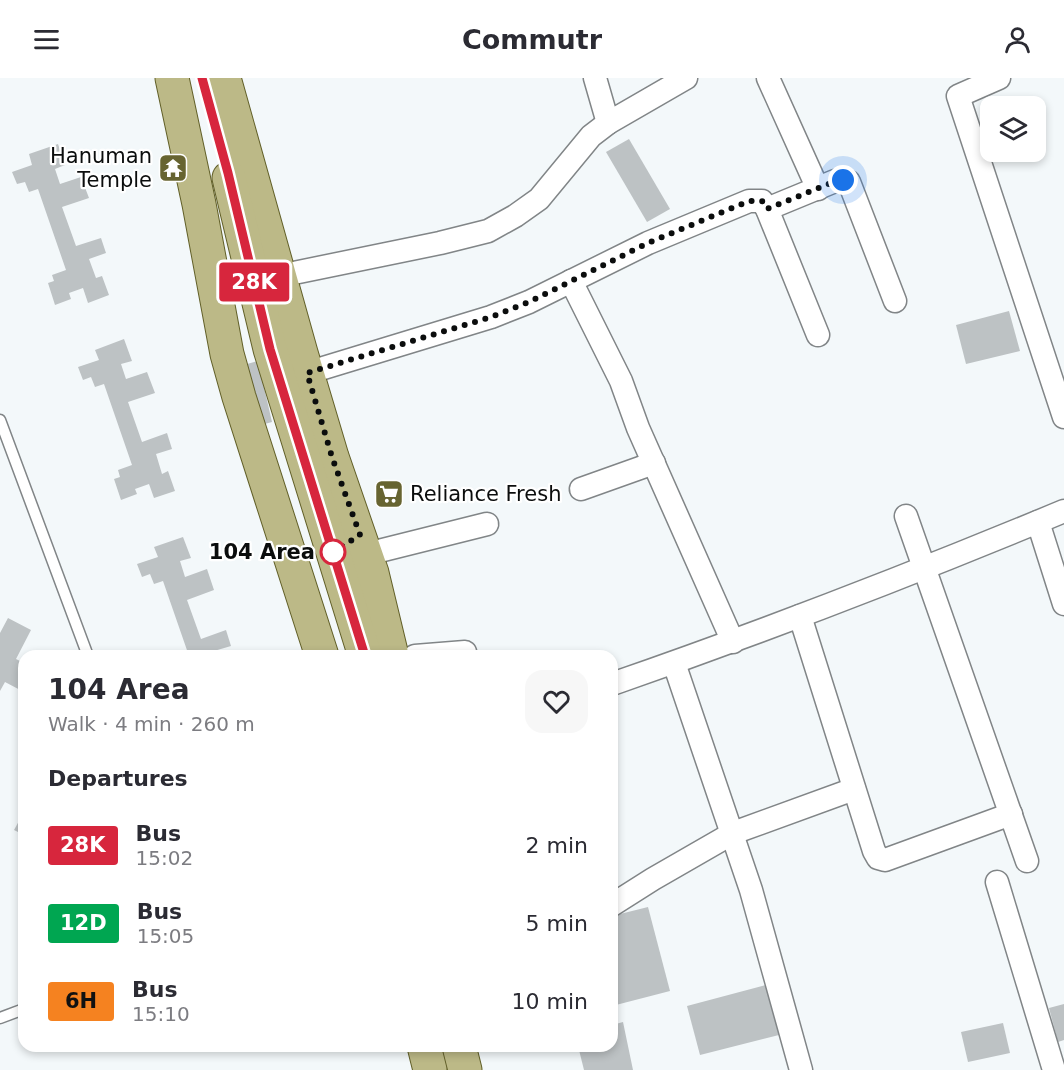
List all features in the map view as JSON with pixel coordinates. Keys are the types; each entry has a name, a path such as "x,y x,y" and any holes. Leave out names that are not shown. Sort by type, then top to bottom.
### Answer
{"main road":[{"path":"172,78 199,204 225,344 238,398 320,650"},
{"path":"202,78 228,173 270,349 363,650"},
{"path":"224,78 332,457 367,554 391,650"},
{"path":"426,1052 430,1070"},
{"path":"460,1052 465,1070"},
{"path":"480,1052 484,1070"}],"street":[{"path":"595,78 608,123"},
{"path":"279,276 488,231 539,199 591,136 608,123 686,78"},
{"path":"768,78 818,189"},
{"path":"999,78 958,96 1064,417"},
{"path":"767,209 836,181 849,182 896,301"},
{"path":"307,373 491,317 529,302 648,243 749,201 762,201 767,209 818,335"},
{"path":"571,281 616,371 733,642"},
{"path":"581,489 654,463"},
{"path":"618,682 801,616 1064,511"},
{"path":"906,516 1027,861"},
{"path":"1038,522 1064,604"},
{"path":"367,554 487,524"},
{"path":"801,616 878,858 885,860 1011,814"},
{"path":"674,663 752,890 801,1070"},
{"path":"618,901 733,833 855,789"},
{"path":"997,882 1052,1068"}],"lane":[{"path":"0,420 83,650"},
{"path":"0,1018 18,1011"}],"building":[{"path":"629,139 670,209 647,222 606,152"},
{"path":"58,144 65,165 55,169 60,184 81,177 89,198 62,207 76,246 101,238 106,253 89,259 96,278 102,276 109,295 88,303 83,288 69,293 71,299 55,305 48,283 54,281 52,275 66,270 38,189 29,192 25,182 17,184 12,172 32,165 29,154"},
{"path":"1009,311 1020,351 966,364 956,325"},
{"path":"124,339 132,361 121,364 126,379 147,372 155,393 128,402 142,442 167,433 172,449 156,454 162,474 168,471 175,491 154,498 149,484 135,489 137,494 121,500 114,479 120,477 118,470 132,465 104,384 95,387 91,377 83,380 78,367 99,360 95,350"},
{"path":"258,361 272,422 261,425 247,364"},
{"path":"183,537 191,558 180,561 185,577 207,569 214,590 187,600 201,639 226,630 231,646 217,650 187,650 163,581 154,584 150,574 142,577 137,564 158,557 154,547"},
{"path":"8,618 31,630 21,650 18,650 16,659 18,660 18,689 5,682 0,691 0,633"},
{"path":"648,907 670,991 618,1004 618,914"},
{"path":"770,984 783,1034 700,1055 687,1006"},
{"path":"1064,1004 1064,1040 1058,1042 1049,1008"},
{"path":"623,1022 633,1070 584,1070 580,1052 618,1052 618,1023"},
{"path":"1003,1023 1010,1053 968,1062 961,1032"}],"bus line":[{"name":"28K","path":"202,78 228,173 270,349 363,650"}],"place":[{"name":"Hanuman Temple","path":"173,168"},
{"name":"Reliance Fresh","path":"389,494"},
{"name":"104 Area","path":"333,552"}],"route":[{"path":"333,552 360,535 332,457 307,373 491,317 529,302 648,243 749,201 762,201 767,209 843,180"}]}
